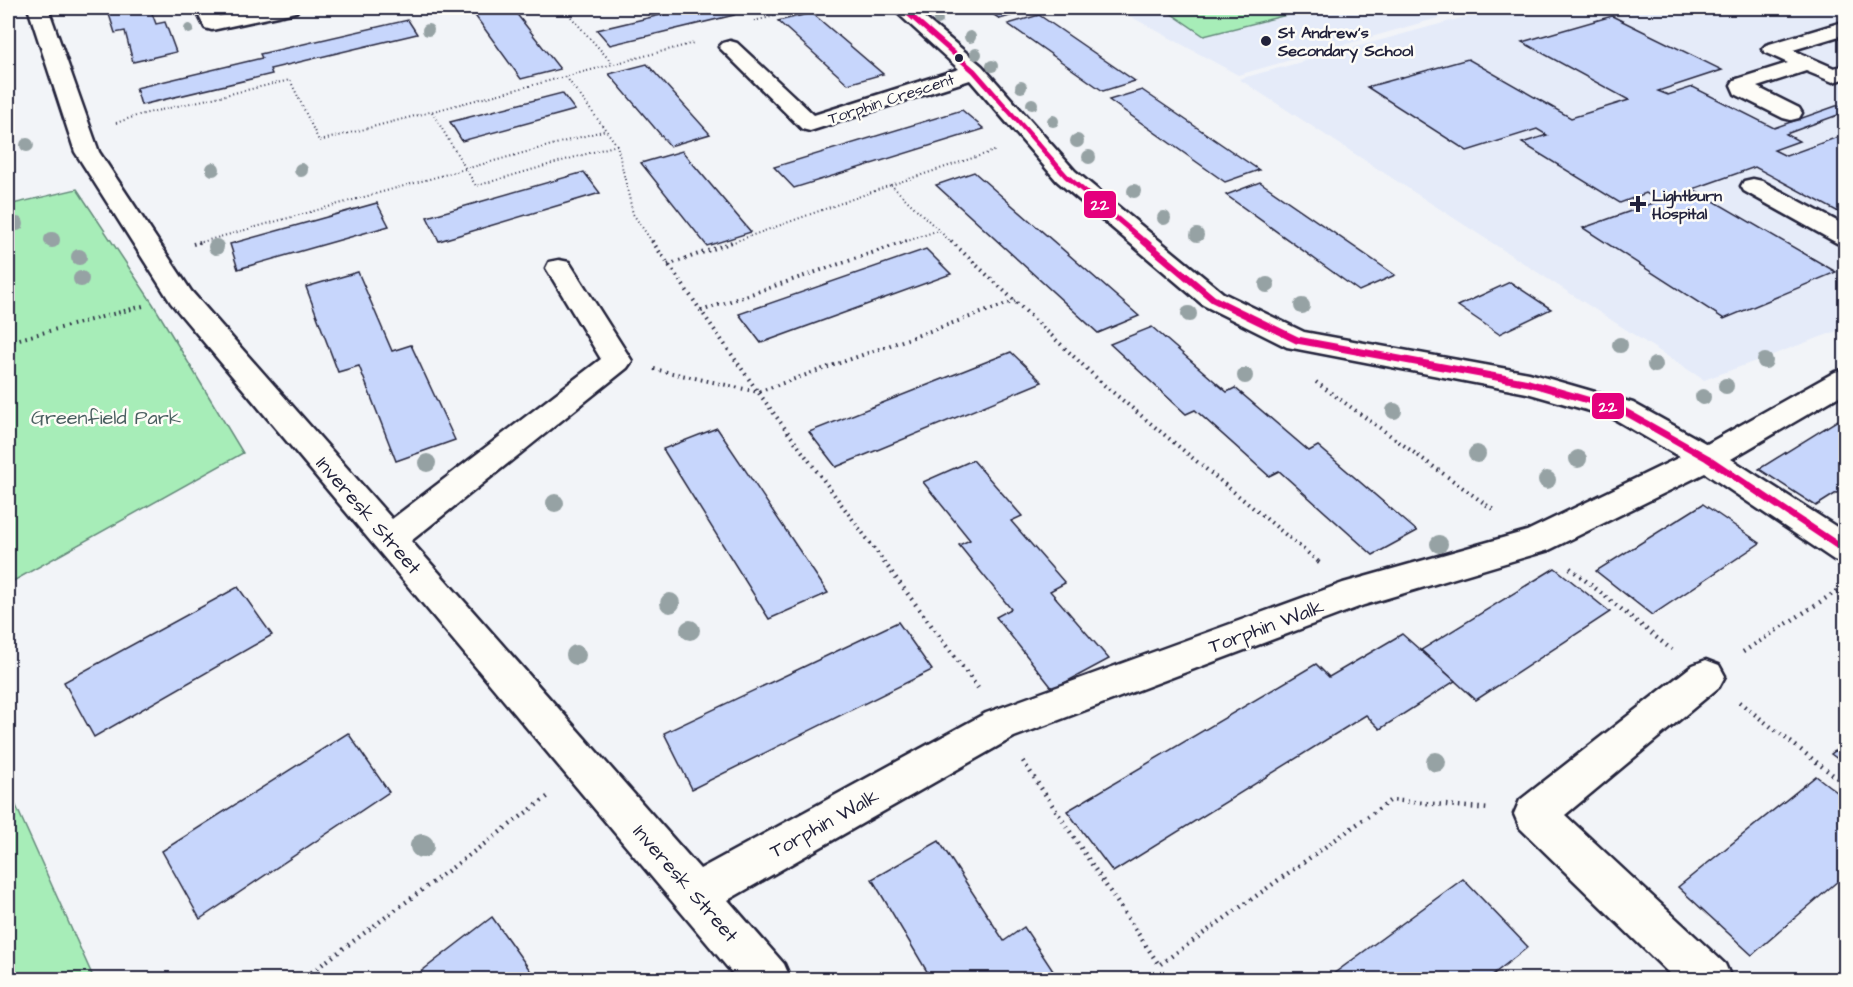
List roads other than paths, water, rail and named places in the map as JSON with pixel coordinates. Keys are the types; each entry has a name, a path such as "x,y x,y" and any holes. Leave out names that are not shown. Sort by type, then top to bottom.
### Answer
{"street":[{"name":"Inveresk Street","path":"38,8 87,152 181,297 768,980"},
{"path":"205,8 212,24 289,8"},
{"name":"Torphin Crescent","path":"902,8 974,71 1066,176 1212,299 1297,340 1529,383 1623,410 1707,458 1845,551"},
{"path":"1845,27 1773,49 1833,75 1845,71"},
{"name":"Torphin Crescent","path":"730,47 810,124 974,71"},
{"path":"1791,113 1743,89 1742,85 1807,64"},
{"path":"1753,186 1845,237"},
{"path":"390,540 617,361 559,268"},
{"name":"Torphin Walk","path":"695,895 1000,725 1356,593 1537,541 1707,458 1845,379"},
{"path":"1706,676 1535,814 1709,980"}],"place":[{"name":"St Andrew's Secondary School","path":"1266,41"},
{"name":"Lightburn Hospital","path":"1638,204"}],"park label":[{"name":"Greenfield Park","path":"106,417"}]}
